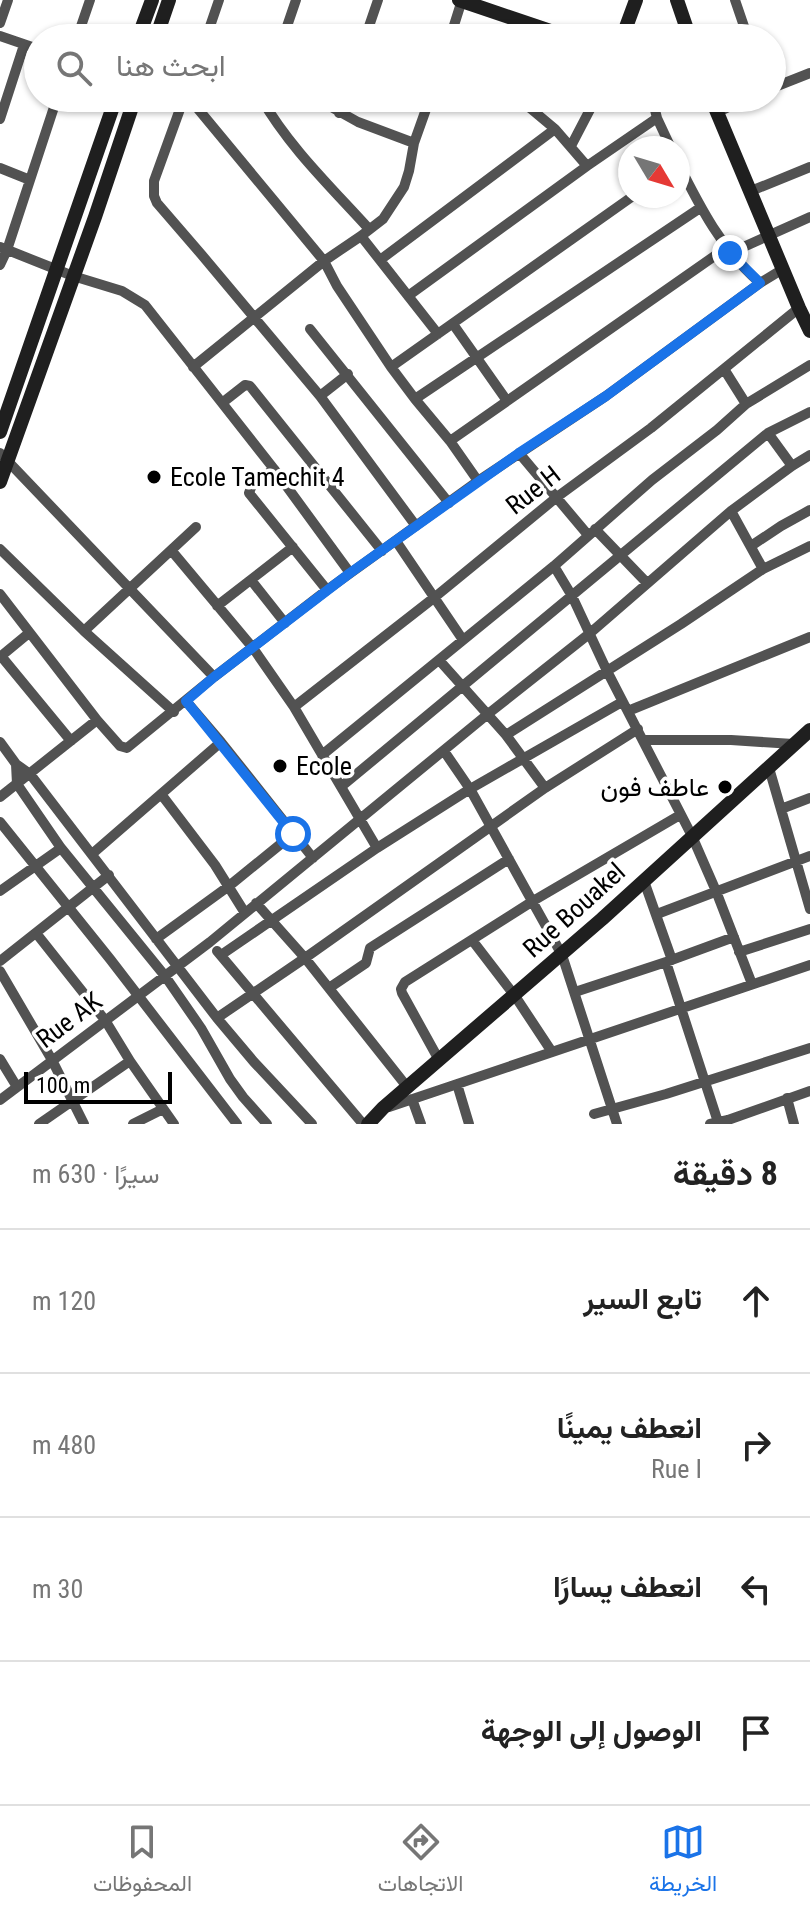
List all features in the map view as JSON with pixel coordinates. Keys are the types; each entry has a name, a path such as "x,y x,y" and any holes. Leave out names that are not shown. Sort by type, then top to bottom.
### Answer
{"main road":[{"path":"161,24 169,0"},
{"path":"461,0 530,24"},
{"path":"627,24 636,0"},
{"path":"677,0 685,24"},
{"path":"142,24 148,1"},
{"path":"0,432 111,112"},
{"path":"0,482 4,457 95,217 130,112"},
{"path":"717,112 810,331"},
{"name":"Rue Bouakel","path":"366,1124 383,1108 410,1094 439,1060 562,955 810,730"}],"street":[{"path":"0,23 8,0"},
{"path":"82,24 90,0"},
{"path":"211,24 219,0"},
{"path":"288,24 296,0"},
{"path":"370,24 378,0"},
{"path":"454,24 461,0"},
{"path":"735,0 743,24"},
{"path":"0,36 24,45 0,119"},
{"path":"786,82 810,73"},
{"path":"0,265 52,112"},
{"path":"181,112 154,181 157,203 320,396 416,526"},
{"path":"198,112 324,261 391,367 478,481"},
{"path":"269,112 365,233 380,260 438,334"},
{"path":"193,367 324,261 383,219 404,187 425,112"},
{"path":"535,112 555,129 587,166"},
{"path":"571,146 589,112"},
{"path":"656,112 665,136"},
{"path":"339,113 414,143"},
{"path":"408,296 657,118"},
{"path":"380,260 555,129"},
{"path":"751,191 810,167"},
{"path":"0,168 30,180"},
{"path":"690,188 728,251 760,283"},
{"path":"391,367 618,207"},
{"path":"415,399 700,208"},
{"path":"450,441 728,251 810,217"},
{"path":"3,249 122,291 145,305 274,469 350,573"},
{"path":"0,595 97,720 120,746 127,748 350,573 783,269"},
{"name":"Rue H","path":"294,707 557,497 651,428 799,308"},
{"path":"453,324 507,401"},
{"path":"310,329 449,503"},
{"path":"322,755 746,404 810,365"},
{"path":"724,369 746,404"},
{"path":"320,396 348,374"},
{"path":"222,403 245,385 250,386 382,551"},
{"path":"342,786 768,433 810,412"},
{"path":"768,433 792,466"},
{"path":"519,453 557,497 647,583"},
{"name":"Rue AK","path":"0,1100 210,942 589,634 731,511 810,455"},
{"path":"4,457 214,677"},
{"path":"274,469 252,485 249,493 327,590"},
{"path":"751,546 810,510"},
{"path":"731,511 763,569"},
{"path":"84,631 196,527"},
{"path":"396,541 463,640"},
{"path":"506,735 763,569 810,546"},
{"path":"217,606 293,547"},
{"path":"0,549 84,631 174,712"},
{"path":"171,550 253,648 294,707 377,848"},
{"path":"554,566 692,836 752,984"},
{"path":"251,580 285,623"},
{"path":"29,633 0,656 71,741"},
{"path":"221,955 377,848 524,759 625,706 810,637"},
{"path":"439,660 506,735 545,788"},
{"path":"186,701 313,858"},
{"path":"0,797 97,720"},
{"path":"217,1018 545,788 640,735 793,744"},
{"path":"0,742 16,764 30,774 217,1018 312,1124"},
{"path":"92,854 221,742"},
{"path":"444,751 470,789 562,955 617,1124"},
{"path":"16,764 17,784 61,848 165,976 201,1028 230,1079 267,1124"},
{"path":"769,768 810,909"},
{"path":"161,794 229,886 245,913"},
{"path":"781,809 810,798"},
{"path":"439,1060 402,993 405,982 533,901 680,815"},
{"path":"0,822 237,1124"},
{"path":"156,939 293,834"},
{"path":"0,891 61,848"},
{"path":"657,914 810,856"},
{"path":"329,988 366,963 368,951 375,944 509,859"},
{"path":"0,961 109,875"},
{"path":"644,881 657,914 706,1082 714,1123 810,1091"},
{"path":"256,903 305,958 410,1094 421,1124"},
{"path":"739,952 810,929"},
{"path":"36,933 105,1020 174,1124"},
{"path":"575,992 734,937"},
{"path":"472,940 515,996 552,1052"},
{"path":"210,942 366,1124"},
{"path":"410,1094 457,1084 809,967"},
{"path":"0,971 52,1060 84,1124"},
{"path":"594,1114 810,1048"},
{"path":"0,1059 17,1087"},
{"path":"39,1124 130,1061"},
{"path":"457,1084 469,1124"},
{"path":"787,1098 794,1124"},
{"path":"133,1124 163,1109"}],"place":[{"name":"Ecole Tamechit 4","path":"154,477"},
{"name":"Ecole","path":"280,766"},
{"name":"عاطف فون","path":"725,787"}],"route":[{"path":"293,834 186,701 350,573 519,453 606,396 760,283 730,253"}]}
